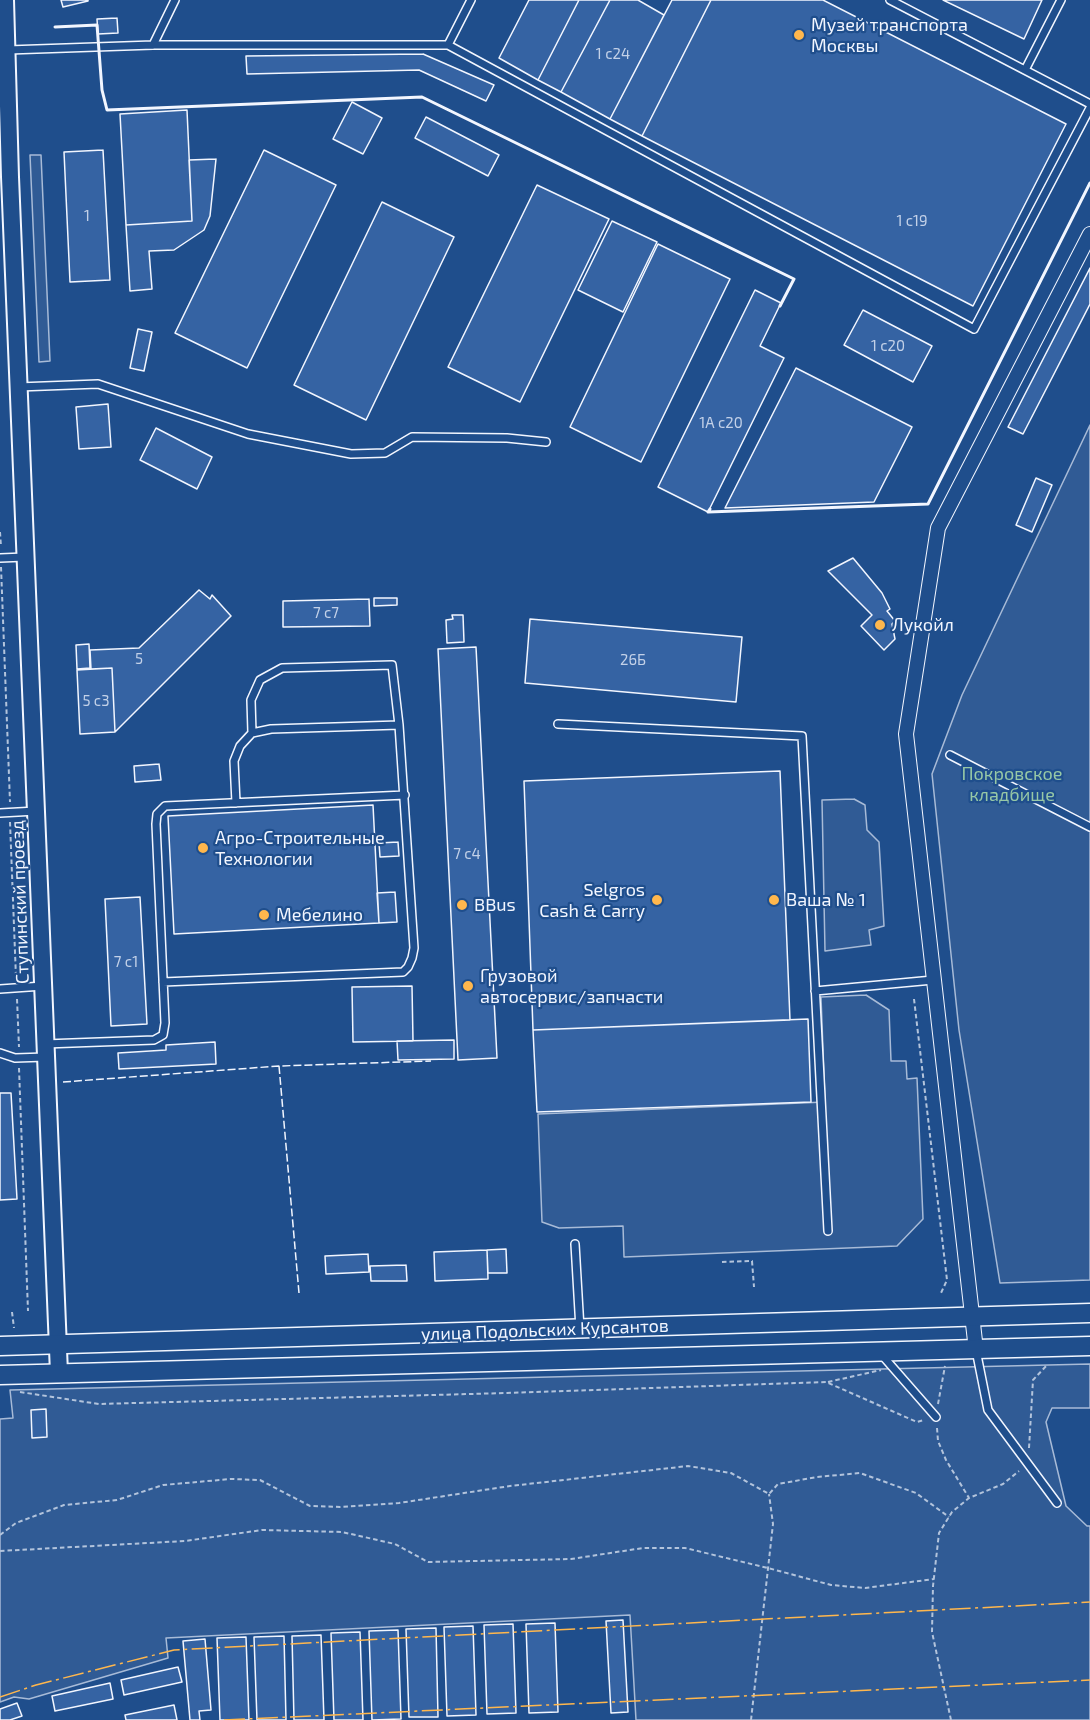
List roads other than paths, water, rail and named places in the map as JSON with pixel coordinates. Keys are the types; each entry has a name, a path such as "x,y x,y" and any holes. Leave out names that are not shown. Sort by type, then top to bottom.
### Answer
{"main road":[{"name":"улица Подольских Курсантов","path":"0,1346 1090,1312"},
{"name":"улица Подольских Курсантов","path":"0,1375 1090,1346"}],"street":[{"name":"Ступинский проезд","path":"5,0 18,387 58,1373"},
{"path":"976,1350 906,734 938,528 1090,234"}],"lane":[{"path":"153,45 175,0"},
{"path":"448,45 471,0"},
{"path":"6,50 153,45 448,45 974,329 1090,106 890,0"},
{"path":"1025,70 1060,0"},
{"path":"18,387 98,384 248,434 351,454 385,453 412,437 507,438 546,442"},
{"path":"0,558 25,557"},
{"path":"163,982 403,972 408,967 414,948 405,795 392,665 282,668 260,680 251,700 252,733"},
{"path":"558,724 802,736 828,1231"},
{"path":"236,802 234,761 240,746 252,733 271,729 399,725"},
{"path":"950,755 1090,827"},
{"path":"0,1053 19,1058 45,1051 154,1040 163,1035 165,1023 156,824 157,814 165,806 405,795"},
{"path":"0,813 36,811"},
{"path":"815,991 933,980"},
{"path":"0,989 43,986"},
{"path":"575,1244 580,1329"},
{"path":"976,1350 988,1410 1057,1503"},
{"path":"879,1352 936,1417"}],"place":[{"name":"Музей транспорта Москвы","path":"799,35"},
{"name":"Лукойл","path":"880,625"},
{"name":"Агро-Строительные Технологии","path":"203,848"},
{"name":"Selgros Cash & Carry","path":"657,900"},
{"name":"Ваша № 1","path":"774,900"},
{"name":"BBus","path":"462,905"},
{"name":"Мебелино","path":"264,915"},
{"name":"Грузовой автосервис/запчасти","path":"468,986"}],"park label":[{"name":"Покровское кладбище","path":"1012,784"}]}
